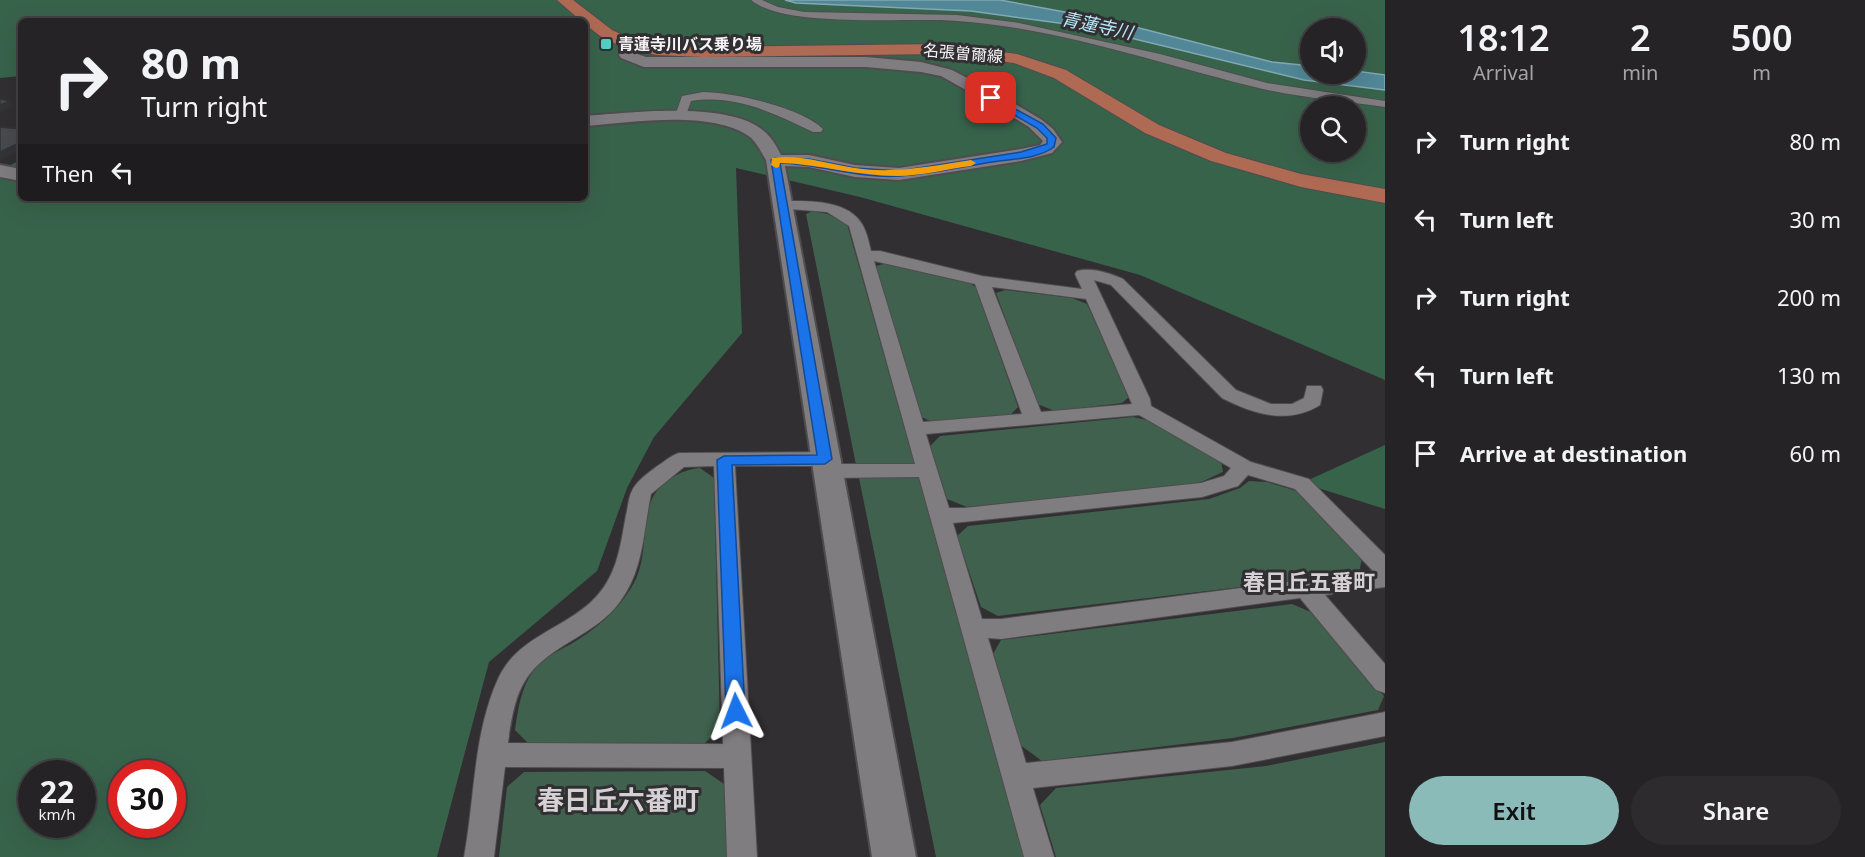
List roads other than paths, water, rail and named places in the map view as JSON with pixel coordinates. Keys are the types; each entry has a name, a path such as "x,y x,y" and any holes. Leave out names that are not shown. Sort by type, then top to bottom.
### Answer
{"main road":[{"name":"名張曽爾線","path":"564,0 587,18"},
{"name":"名張曽爾線","path":"588,19 606,33 634,45 687,52 940,49 1002,56 1037,65 1059,74 1151,129 1208,153 1291,178 1385,196"}],"street":[{"path":"755,0 776,9 804,15 957,18 1019,26 1160,57 1266,86 1385,104"},
{"path":"634,45 626,52 626,55 644,62 866,62 931,69 946,73 1033,121 1046,132 1053,142 1046,149 1029,154 899,174 855,171 809,161 775,160"},
{"path":"681,117 686,98 728,98 769,106 817,129"},
{"path":"588,121 681,117 720,120 746,128 763,140 775,160 894,857"},
{"path":"0,171 18,174"},
{"path":"782,206 820,207 848,217 856,225 1039,857"},
{"path":"865,256 880,256 982,281 1093,295"},
{"path":"1142,409 1141,399 1083,274 1108,278 1117,282 1229,394 1240,400 1269,410 1295,410 1306,407 1313,401 1314,390"},
{"path":"982,281 1034,420"},
{"path":"915,429 1142,409 1244,467 1302,484 1385,569"},
{"path":"479,857 504,692 516,670 539,649 590,619 613,595 627,566 641,493 679,460 724,460 916,471"},
{"path":"724,460 742,857"},
{"path":"940,515 964,516 1202,490 1230,481 1244,467"},
{"path":"973,628 1001,628 1385,578"},
{"path":"1305,588 1385,682"},
{"path":"1015,777 1232,754 1385,724"},
{"path":"493,755 738,756"}],"water":[{"name":"青蓮寺川","path":"785,0 1000,0 1108,20 1272,62 1300,65 1300,79 1081,26 971,11 796,3"},
{"path":"1366,72 1385,75 1385,90 1336,84 1366,84"}],"place":[{"name":"青蓮寺川バス乗り場","path":"606,44"}],"district":[{"name":"春日丘五番町","path":"1309,582"},
{"name":"春日丘六番町","path":"618,801"}]}
